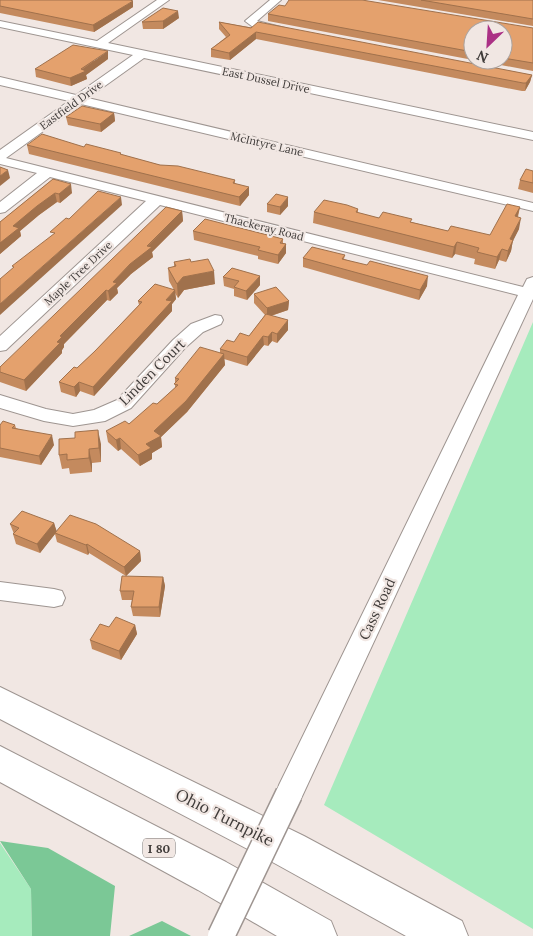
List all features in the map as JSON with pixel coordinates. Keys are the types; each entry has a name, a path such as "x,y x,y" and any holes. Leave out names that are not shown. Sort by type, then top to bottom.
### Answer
{"highway":[{"name":"Ohio Turnpike","path":"0,702 290,850 447,936"},
{"name":"I 80","path":"0,763 212,876 316,936"}],"street":[{"path":"276,0 250,21 253,24 292,32"},
{"path":"138,3 159,3"},
{"path":"99,45 159,3"},
{"name":"East Dussel Drive","path":"0,24 533,136"},
{"name":"Eastfield Drive","path":"0,156 142,54"},
{"name":"McIntyre Lane","path":"0,81 533,207"},
{"name":"Thackeray Road","path":"0,160 156,200 530,288"},
{"path":"0,209 47,172"},
{"name":"Maple Tree Drive","path":"0,346 156,200"},
{"name":"Cass Road","path":"221,936 530,288"},
{"name":"Linden Court","path":"0,401 44,415 73,420 98,416 124,404 179,344 197,328 215,320"},
{"path":"0,591 54,598"}],"green space":[{"path":"533,322 533,929 324,805"},
{"path":"0,841 48,848 115,886 110,936 32,936 31,889"},
{"path":"0,843 31,889 32,936 0,936"},
{"path":"162,921 191,936 129,936"}],"building":[{"path":"0,0 133,1 93,25 0,6"},
{"path":"289,0 362,0 484,20 463,20 463,50 268,14 279,5 285,6"},
{"path":"421,0 533,0 533,19"},
{"path":"163,8 178,11 163,21 142,22"},
{"path":"219,22 251,28 258,22 463,62 463,70 506,70 532,75 526,83 523,83 256,32 229,53 211,49 230,35"},
{"path":"513,25 533,28 533,63 513,60"},
{"path":"73,45 108,51 81,69 86,71 70,78 35,69"},
{"path":"82,106 114,113 100,124 66,117"},
{"path":"42,134 84,147 86,144 160,165 178,166 235,180 233,183 249,187 239,197 27,145"},
{"path":"0,167 8,170 0,176"},
{"path":"526,169 533,171 533,183 520,180"},
{"path":"53,179 71,184 59,194 55,193 37,206 13,226 19,228 0,243 0,222"},
{"path":"98,191 121,197 0,304 0,279 14,267 12,266 55,233 50,232 66,218 69,219"},
{"path":"276,194 288,197 280,207 267,204"},
{"path":"324,200 347,205 358,209 356,212 379,218 383,212 412,219 410,222 448,231 451,226 490,235 507,204 520,207 515,216 521,218 510,239 513,240 508,251 502,249 497,257 477,252 479,248 457,242 454,247 314,212"},
{"path":"166,207 182,211 147,246 152,247 130,264 113,282 117,283 108,291 106,290 60,336 62,337 57,342 60,343 24,380 0,372 0,367"},
{"path":"205,219 283,239 280,243 286,244 278,255 258,250 260,247 193,231"},
{"path":"312,247 345,255 342,259 367,265 370,261 428,276 420,290 303,258"},
{"path":"190,259 191,262 208,259 214,271 183,277 177,284 168,268 176,266 174,262"},
{"path":"232,268 260,276 246,291 234,287 239,281 223,277"},
{"path":"155,284 175,290 166,300 172,301 93,387 79,382 74,387 59,382 74,367 77,368 95,351 142,302 138,301"},
{"path":"276,287 289,301 267,308 254,294"},
{"path":"266,314 288,320 277,334 272,332 268,337 263,336 247,357 220,349 227,340 234,342 240,333 249,336"},
{"path":"200,347 224,354 186,401 154,431 161,436 146,444 151,448 138,455 120,438 116,440 106,431 125,421 129,424 153,403 157,404 178,385 174,384 179,379 175,378"},
{"path":"3,421 15,425 12,428 52,435 39,456 0,448 0,425"},
{"path":"98,430 99,448 89,449 89,458 67,460 67,454 59,455 59,439 75,438 75,432"},
{"path":"22,511 54,523 37,544 13,534 19,528 10,524"},
{"path":"70,515 96,524 140,551 124,567 87,544 55,533"},
{"path":"122,576 163,577 159,607 131,607 134,591 120,591"},
{"path":"116,617 135,625 119,651 90,640 100,624 109,627"}]}
